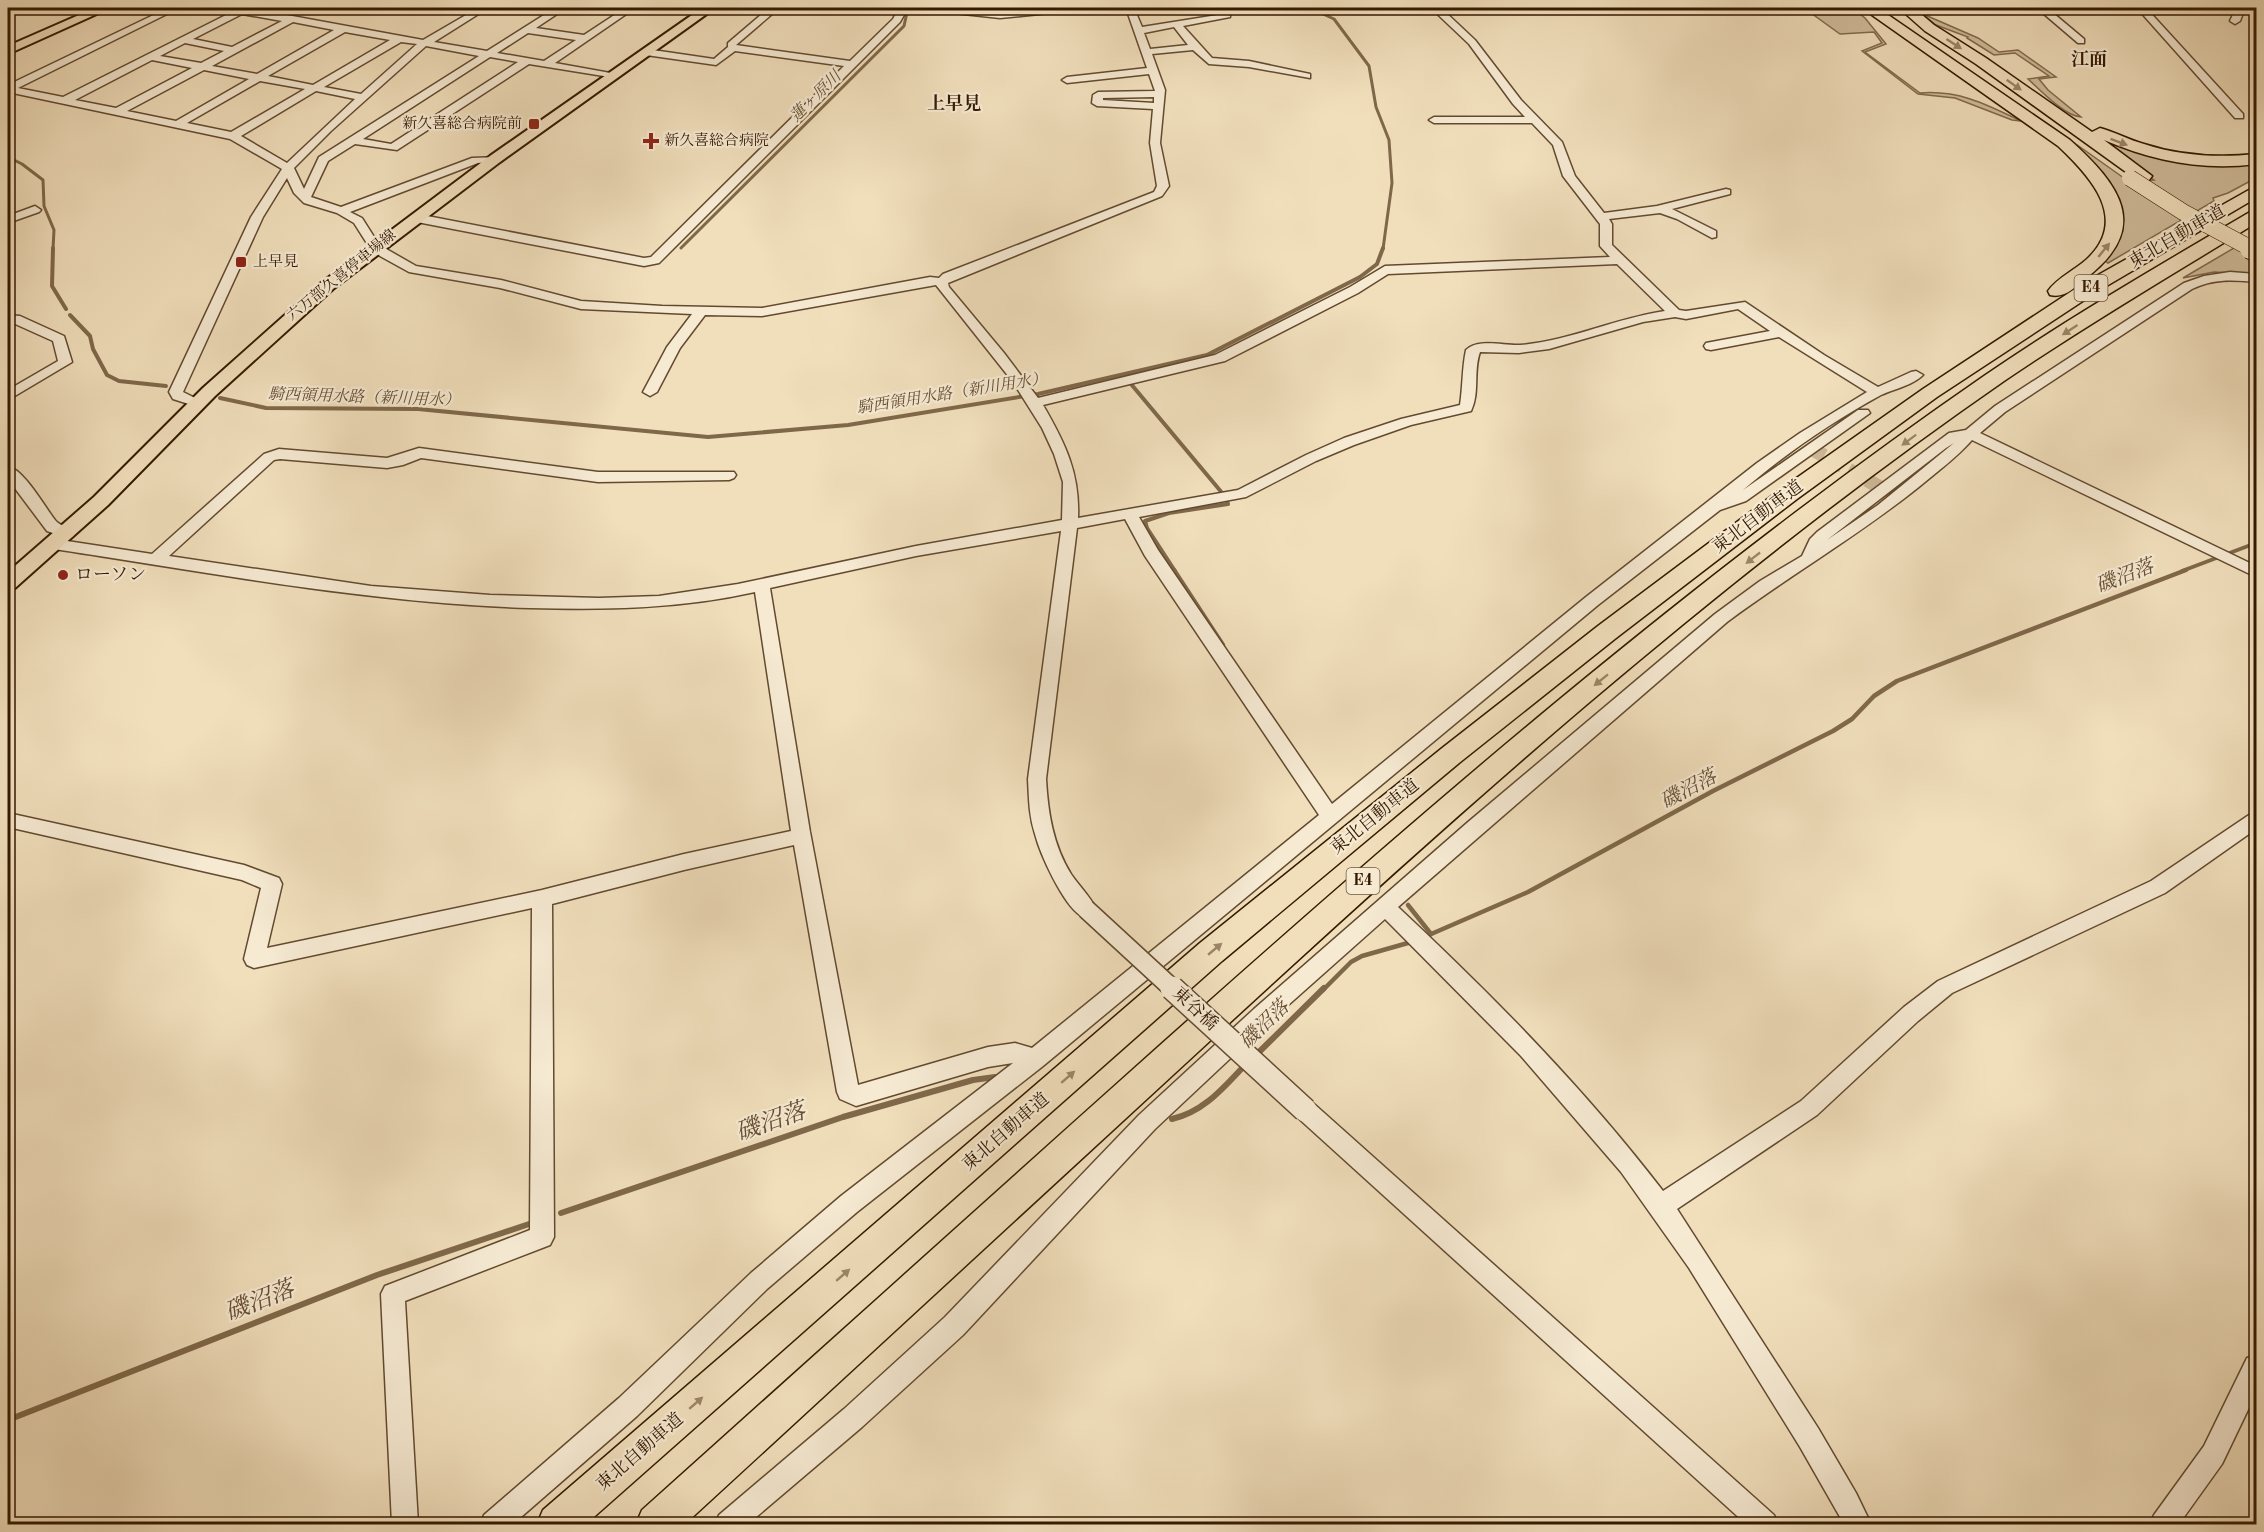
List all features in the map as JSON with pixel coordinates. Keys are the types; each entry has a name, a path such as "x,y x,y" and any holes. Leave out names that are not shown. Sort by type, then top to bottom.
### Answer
{"highway":[{"path":"1869,8 1926,45 2064,143 2087,166 2113,206 2115,215 2114,234 2109,245 2094,261 2051,296 1923,384"},
{"path":"1886,8 1901,18 1926,45"},
{"path":"1896,8 1928,26"},
{"path":"1906,8 1928,26 2047,108 2183,212 2256,251"},
{"path":"2003,99 2050,122 2137,177 2256,243"},
{"path":"2047,108 2116,141 2148,151 2199,161 2230,162 2256,159"},
{"name":"東北自動車道","path":"557,1524 1193,967 1329,854 1923,384 2256,191"},
{"name":"東北自動車道","path":"656,1524 1360,884 1480,780 1635,652 1815,510 1996,378 2119,298 2256,216"},
{"path":"2119,298 2160,283 2256,226"}],"main road":[{"path":"8,50 104,8"},
{"name":"六万部久喜停車場線","path":"8,583 61,538 126,477 198,403 304,304 495,159 705,8"}],"street":[{"path":"8,89 174,8"},
{"path":"227,8 612,76"},
{"path":"273,16 288,8"},
{"path":"445,29 447,22 465,8"},
{"path":"198,403 178,396 176,392 257,218 288,168 362,97 424,43 484,8"},
{"path":"305,198 324,159 561,8"},
{"path":"546,64 631,8"},
{"path":"734,48 731,45 774,8"},
{"path":"417,218 644,262 655,260 897,20 903,8"},
{"path":"935,8 1000,15 1016,11 1069,8"},
{"path":"8,89 233,136 288,168 305,198 341,211 358,221 384,252 413,269 501,284 581,305 762,312 930,281 942,282 947,277 1158,194 1163,186 1155,143 1160,94 1130,8"},
{"path":"1436,8 1472,42 1510,93 1558,144 1569,176 1602,217 1606,229 1604,243 1675,313"},
{"path":"2042,8 2081,41"},
{"path":"2140,8 2239,116"},
{"path":"2235,21 2240,8"},
{"path":"64,101 243,9"},
{"path":"1137,31 1227,15"},
{"path":"117,112 292,19"},
{"path":"1176,24 1194,47 1209,61 1249,64 1306,76"},
{"path":"176,125 344,28"},
{"path":"527,30 585,38"},
{"path":"233,136 400,38"},
{"path":"184,40 234,50"},
{"path":"1145,52 1194,47"},
{"path":"646,52 716,62 734,48 852,64"},
{"path":"150,57 362,97"},
{"path":"353,140 393,148 527,61"},
{"path":"1067,80 1153,70"},
{"path":"1160,94 1098,95 1097,103 1160,106"},
{"path":"405,108 443,116"},
{"path":"1434,120 1534,120"},
{"path":"341,211 476,160 495,159"},
{"path":"1602,217 1647,208 1661,208 1726,192"},
{"path":"1661,208 1680,214 1712,234"},
{"path":"8,220 35,210"},
{"path":"1032,398 1132,381 1220,358 1354,290 1385,270 1619,260"},
{"path":"728,1524 853,1418 954,1326 1147,1122 1384,906 1721,618 1766,585 1809,559 1883,508 1955,450 2000,409 2188,286 2204,278 2216,276 2256,278"},
{"name":"東谷橋","path":"942,282 949,296 1032,398 1059,448 1071,485 1070,524 1037,779 1037,800 1041,823 1052,861 1062,879 1086,909 1305,1110 1766,1524"},
{"path":"8,471 23,487 61,538 155,560 371,592 490,601 599,604 659,602 762,586 895,555 1241,494 1255,489 1292,466 1374,430 1466,408 1469,390 1468,370 1473,350 1478,348 1519,349 1549,345 1642,318 1675,313 1686,315 1740,305 1877,392"},
{"path":"650,392 674,347 701,311"},
{"path":"8,319 15,319 59,339 65,362 8,396"},
{"path":"1711,346 1781,333"},
{"path":"493,1524 628,1407 759,1281 891,1169 1035,1059 1592,601 1762,466 1805,436 1877,392 1923,384"},
{"path":"1970,434 2256,572"},
{"path":"155,560 269,458 279,454 387,463 398,462 419,453 598,477 729,475"},
{"path":"1123,515 1151,552 1329,816"},
{"path":"762,586 802,836 848,1092 856,1096 997,1055 1015,1053 1035,1059"},
{"path":"8,820 244,873 272,884 254,959 542,898 684,862 802,836"},
{"path":"1661,1206 1809,1108 1911,1014 1945,987 2158,887 2254,825"},
{"path":"405,1524 393,1294 542,1237 542,898"},
{"path":"1384,906 1479,998 1546,1069 1615,1148 1661,1206 1788,1404 1858,1524"},
{"path":"2163,1524 2212,1455 2256,1367"}],"shaded area":[{"path":"1804,8 1852,8 1865,18 1886,44 1865,52 1920,93 1960,96 2021,121 2012,120 1955,98 1918,94 1862,51 1882,43 1874,32 1840,34"},
{"path":"1916,11 1978,38 1999,52 2018,50 2056,77 2039,79 2048,90 2081,117 2061,108 2028,79 2049,76 2015,53 1994,55 1968,37 1936,25"},
{"path":"2070,122 2112,142 2245,163 2256,162 2256,178 2213,198 2214,201 2108,263 2105,261 2117,245 2123,231 2120,211 2084,156 2049,125 2131,183 2154,180"},
{"path":"2256,235 2256,274 2214,272 2183,278"}],"waterway":[{"name":"蓮ヶ原川","path":"681,248 904,26 908,8"},
{"name":"騎西領用水路（新川用水）","path":"1310,8 1334,19 1369,66 1376,107 1389,140 1392,183 1383,249"},
{"name":"騎西領用水路（新川用水）","path":"8,157 22,164 43,180 44,206 54,230 53,249"},
{"name":"騎西領用水路（新川用水）","path":"53,248 52,286 66,309"},
{"name":"騎西領用水路（新川用水）","path":"220,398 266,408 418,409 708,437 848,425 1038,394 1207,355 1360,277 1377,264 1383,248"},
{"name":"騎西領用水路（新川用水）","path":"70,315 90,336 93,349 107,375 119,381 166,386"},
{"path":"1131,384 1223,494"},
{"path":"1175,571 1147,528 1145,521 1169,513 1228,504 1227,501"},
{"name":"磯沼落","path":"2182,571 2256,543"},
{"path":"1174,570 1223,645"},
{"name":"磯沼落","path":"1422,938 1528,892 1713,791 1833,731 1852,719 1874,696 1897,681 2186,570"},
{"path":"1408,905 1431,934"},
{"name":"磯沼落","path":"1323,990 1351,962 1362,956 1415,941"},
{"name":"磯沼落","path":"1255,1056 1324,988"},
{"name":"磯沼落","path":"1172,1119 1204,1105 1246,1064"},
{"name":"磯沼落","path":"561,1213 843,1117 973,1080 995,1077"},
{"name":"磯沼落","path":"8,1420 377,1275 529,1224"}],"tunnel":[{"path":"1812,449 1883,489"}],"place":[{"name":"新久喜総合病院前","path":"534,124"},
{"name":"新久喜総合病院","path":"651,141"},
{"name":"上早見","path":"241,262"},
{"name":"ローソン","path":"63,575"}],"district":[{"name":"江面","path":"2089,60"},
{"name":"上早見","path":"954,104"}]}
